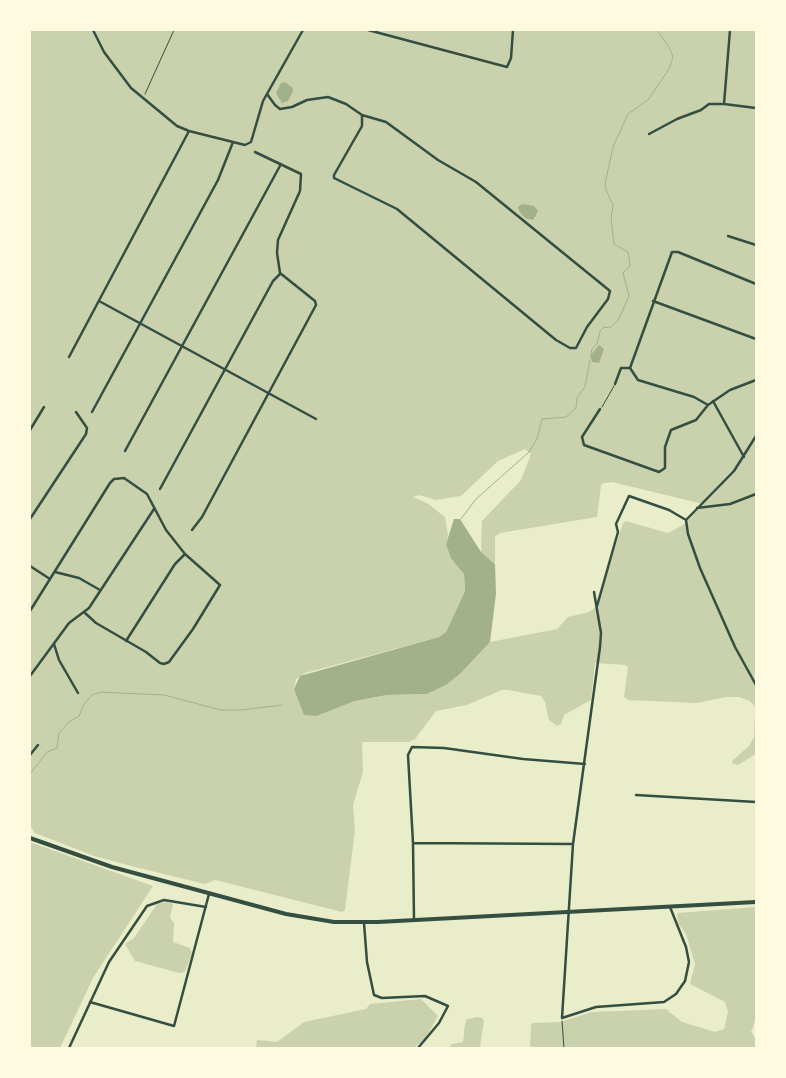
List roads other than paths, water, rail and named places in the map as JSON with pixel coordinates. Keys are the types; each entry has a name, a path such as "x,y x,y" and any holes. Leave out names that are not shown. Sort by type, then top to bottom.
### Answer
{"main road":[{"path":"30,838 112,868 312,920 364,923 756,902"}],"street":[{"path":"92,30 100,46 127,84 178,126 189,131 249,144 253,137 260,107 303,30"},
{"path":"368,30 507,67 511,58 513,30"},
{"path":"724,104 730,30"},
{"path":"267,94 274,105 280,108 292,107 307,100 328,97 346,104 362,114 386,122 438,160 476,182 607,289 610,293 608,299 587,328 576,348 570,348 556,340 397,209 334,178 334,174 362,126 362,114"},
{"path":"649,134 677,119 701,110 709,104 756,108"},
{"path":"68,356 189,131"},
{"path":"92,412 218,180 233,142"},
{"path":"192,530 202,517 316,305 314,301 280,273 276,244 300,191 302,180 299,171 255,152"},
{"path":"125,450 281,164"},
{"path":"728,236 756,245"},
{"path":"708,405 694,396 641,381 636,378 630,368 670,254 674,252 756,284"},
{"path":"160,489 273,281 280,273"},
{"path":"99,301 316,419"},
{"path":"652,301 756,339"},
{"path":"615,384 621,368 630,368"},
{"path":"600,408 582,437 584,445 659,472 665,468 665,447 671,430 696,420 708,405 730,390 756,380"},
{"path":"713,401 744,456"},
{"path":"30,430 44,407"},
{"path":"30,519 86,434 87,428 76,412"},
{"path":"756,436 734,471 686,520 688,534 700,568 735,646 756,685"},
{"path":"30,611 114,479 124,478 147,494 154,509 185,554 220,585 193,629 167,663 160,664 96,623 85,613"},
{"path":"696,508 730,504 756,494"},
{"path":"596,607 618,532 616,524 629,496 669,510 686,520"},
{"path":"30,676 69,623 85,613 154,509"},
{"path":"126,641 175,564 185,554"},
{"path":"30,566 50,579"},
{"path":"55,572 79,578 100,590"},
{"path":"594,592 601,633 600,647 573,844 562,1018 596,1007 664,1002 676,994 685,982 689,962 686,947 670,907"},
{"path":"54,642 58,660 78,693"},
{"path":"30,755 38,745"},
{"path":"414,920 414,843 408,755 412,747 444,748 584,764"},
{"path":"636,795 756,802"},
{"path":"414,843 573,844"},
{"path":"90,1002 174,1026 209,894"},
{"path":"69,1048 116,950 148,906 164,900 206,907"},
{"path":"364,923 367,962 374,995 382,998 424,996 448,1006 439,1023 418,1048"}],"waterway":[{"path":"591,354 592,349 597,344 600,331 604,327 610,328 619,319 629,296 623,273 630,266 628,252 614,244 611,218 613,205 605,184 613,147 628,114 648,100 669,69 673,57 669,47 657,30"},
{"path":"461,519 476,499 529,452 537,439 542,419 566,417 576,408 577,398 585,387 590,360"},
{"path":"30,774 47,752 57,748 59,733 69,722 79,716 84,704 92,695 100,692 164,695 221,710 241,710 282,705"}]}
